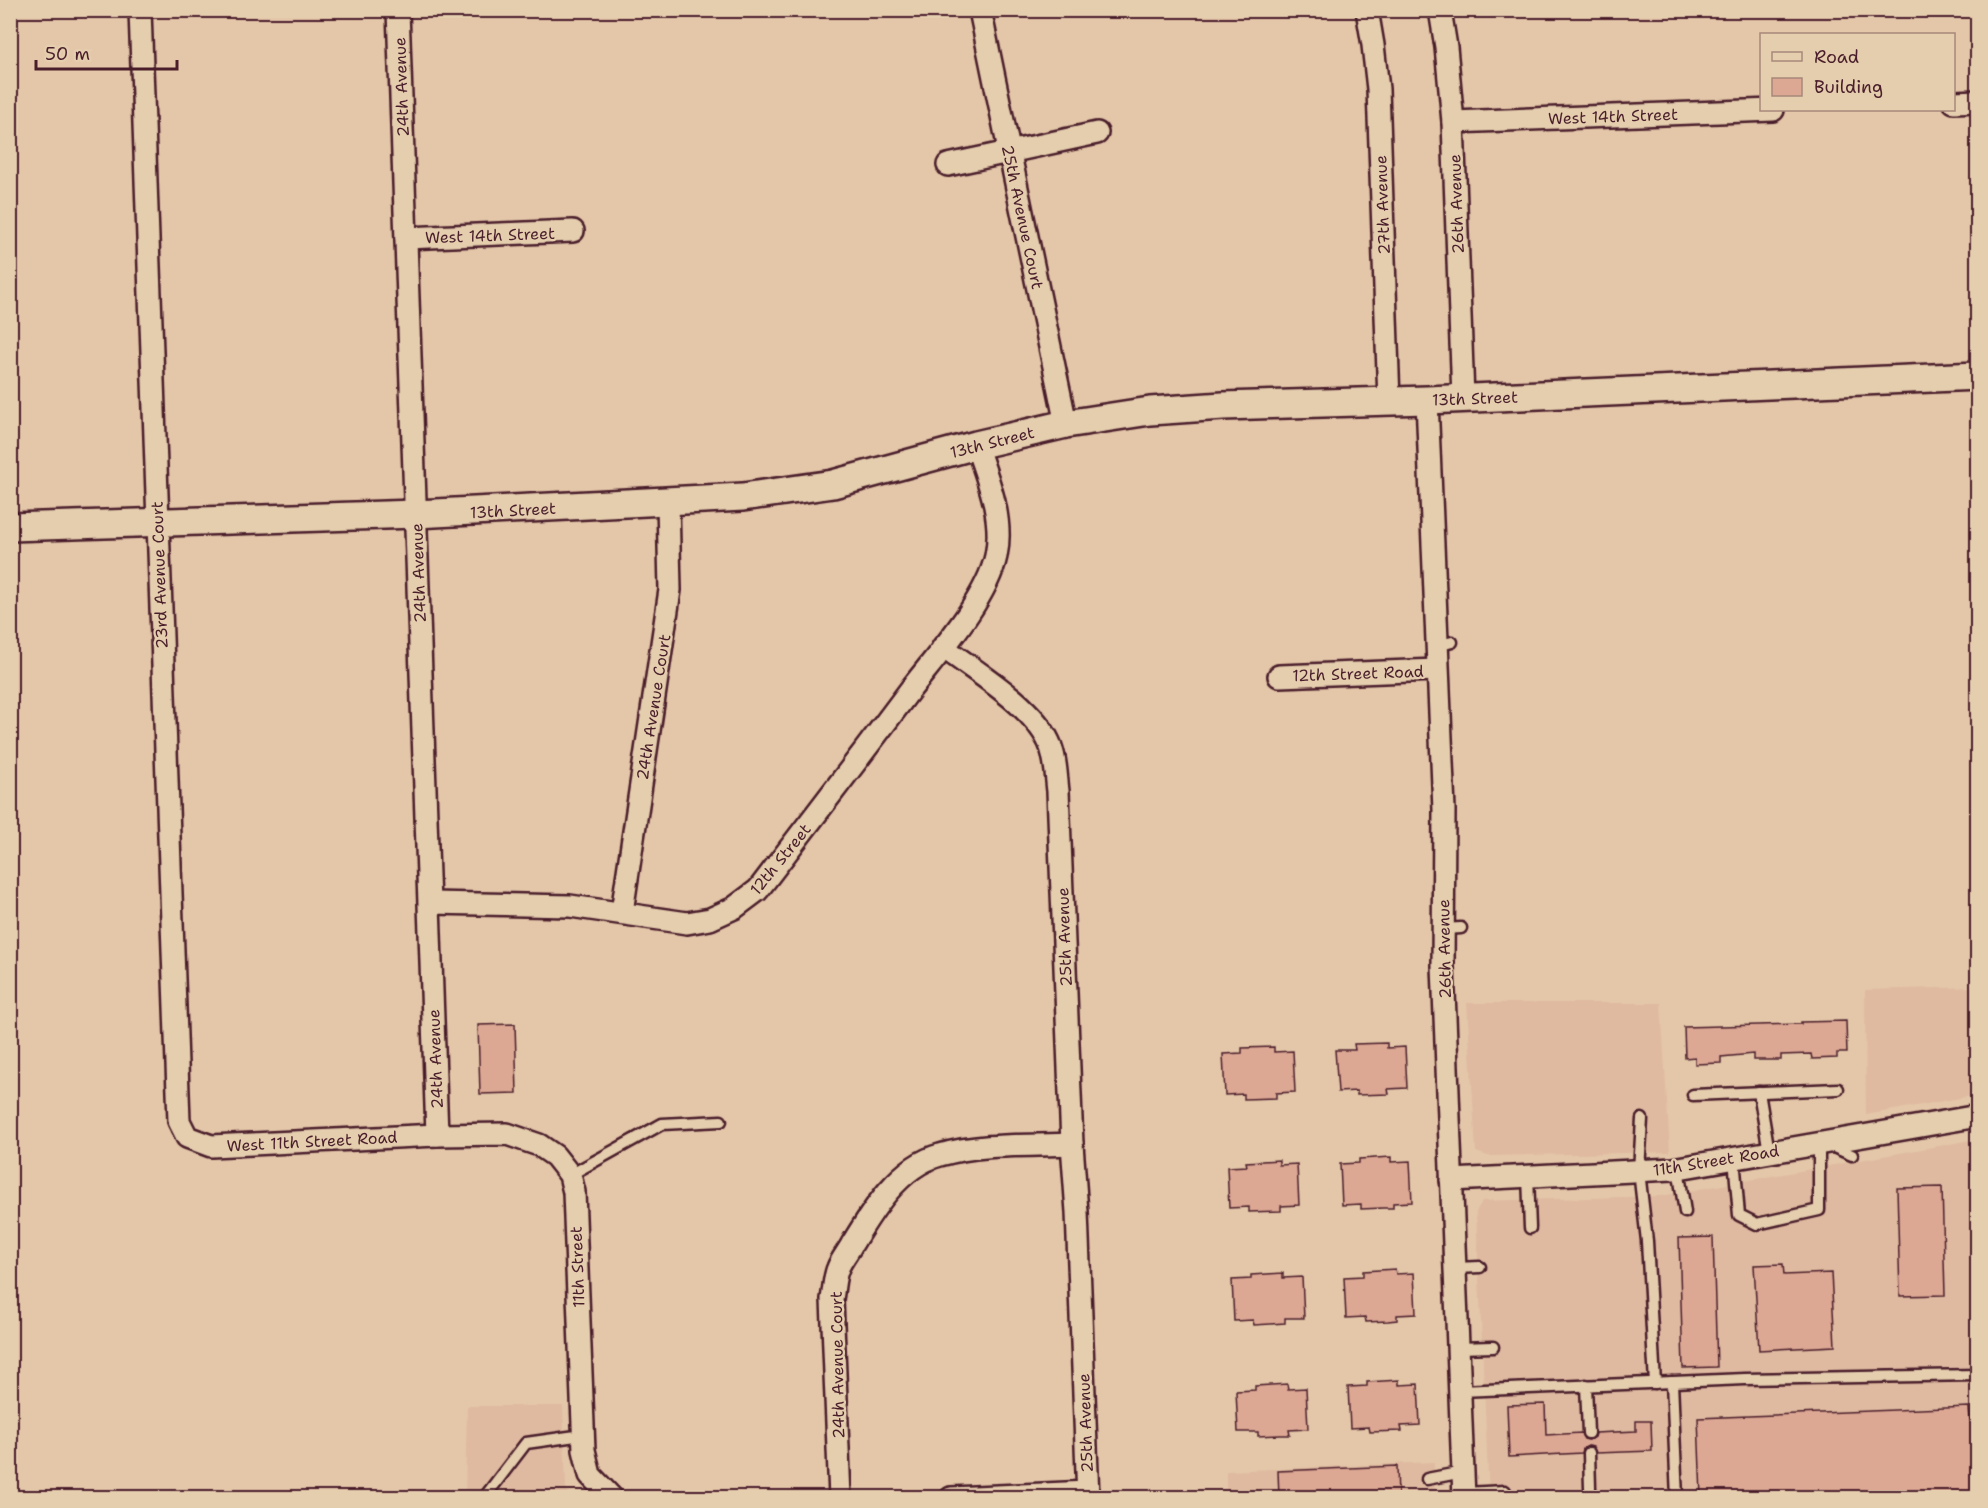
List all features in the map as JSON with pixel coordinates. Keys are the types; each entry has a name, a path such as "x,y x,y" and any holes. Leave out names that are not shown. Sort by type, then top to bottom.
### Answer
{"street":[{"name":"23rd Avenue Court","path":"140,10 179,1121 187,1137"},
{"name":"24th Avenue","path":"398,10 437,1135"},
{"name":"25th Avenue Court","path":"980,10 1066,424"},
{"name":"27th Avenue","path":"1367,10 1378,89 1389,401"},
{"name":"26th Avenue","path":"1440,10 1453,122 1463,398"},
{"path":"1955,102 1977,101"},
{"name":"West 14th Street","path":"1453,122 1760,110"},
{"path":"948,165 1097,133"},
{"name":"West 14th Street","path":"406,238 573,231"},
{"name":"13th Street","path":"10,527 416,514 743,497 833,484 976,445 1066,424 1150,411 1223,406 1427,400 1977,376"},
{"name":"26th Avenue","path":"1427,400 1444,644 1437,670 1452,929 1451,1180 1464,1487"},
{"path":"944,647 984,590 997,554 998,526 994,503 976,445"},
{"name":"24th Avenue Court","path":"622,912 670,590 668,502"},
{"name":"12th Street","path":"430,903 570,906 687,923 710,919 734,908 758,890 944,647"},
{"name":"25th Avenue","path":"944,647 1025,709 1039,723 1050,744 1055,762 1088,1495"},
{"name":"12th Street Road","path":"1279,676 1437,670"},
{"name":"11th Street Road","path":"1451,1180 1678,1168 1977,1116"},
{"path":"437,1135 507,1134 539,1145 555,1156 570,1175"},
{"name":"West 11th Street Road","path":"187,1137 211,1146 437,1135"},
{"name":"24th Avenue Court","path":"840,1497 832,1299 838,1268 865,1223 902,1178 937,1155 957,1151 1072,1144"},
{"name":"11th Street","path":"570,1175 574,1192 584,1450 590,1474 612,1497"},
{"path":"951,1497 1088,1495"}],"lane":[{"path":"1692,1095 1838,1089"},
{"path":"1759,1092 1769,1152"},
{"path":"1642,1119 1639,1171 1647,1241 1655,1383"},
{"path":"570,1175 662,1124 721,1121"},
{"path":"1734,1158 1739,1215 1757,1224 1819,1210 1821,1143 1852,1155"},
{"path":"1678,1168 1685,1212"},
{"path":"1528,1176 1530,1228"},
{"path":"1455,1268 1480,1267"},
{"path":"1458,1348 1493,1347"},
{"path":"1460,1391 1672,1382 1977,1375"},
{"path":"1672,1382 1677,1497"},
{"path":"1586,1385 1588,1433"},
{"path":"484,1497 526,1443 583,1435"},
{"path":"1589,1453 1590,1488"},
{"path":"1427,1479 1464,1487 1505,1491"}],"shaded area":[{"path":"1977,987 1977,1095 1866,1115 1865,990"},
{"path":"1467,1003 1661,1003 1670,1152 1488,1156 1476,1152"},
{"path":"1977,1139 1977,1497 1489,1497 1476,1212 1482,1201 1661,1196"},
{"path":"467,1406 563,1406 566,1488 571,1497 465,1498"},
{"path":"1434,1462 1435,1497 1226,1497 1226,1471"}],"building":[{"path":"1846,1021 1847,1053 1837,1053 1837,1058 1812,1059 1811,1054 1781,1055 1781,1060 1753,1060 1753,1054 1721,1057 1721,1063 1695,1064 1695,1057 1685,1058 1684,1027"},
{"path":"515,1024 517,1093 480,1094 478,1025"},
{"path":"1387,1043 1387,1048 1405,1047 1407,1088 1388,1089 1389,1094 1357,1095 1357,1091 1338,1092 1335,1050 1355,1050 1354,1044"},
{"path":"1274,1047 1274,1052 1293,1051 1295,1092 1276,1093 1276,1098 1244,1099 1244,1094 1225,1095 1223,1054 1242,1053 1242,1048"},
{"path":"1391,1157 1391,1162 1410,1161 1412,1202 1393,1203 1393,1208 1361,1209 1361,1204 1342,1205 1340,1164 1359,1163 1359,1159"},
{"path":"1279,1160 1279,1165 1297,1164 1299,1205 1281,1206 1281,1211 1249,1212 1249,1207 1229,1208 1227,1167 1247,1166 1246,1162"},
{"path":"1942,1187 1945,1295 1900,1296 1897,1188"},
{"path":"1713,1237 1717,1367 1683,1368 1679,1238"},
{"path":"1783,1264 1784,1275 1831,1273 1835,1346 1759,1350 1754,1265"},
{"path":"1395,1269 1396,1274 1414,1273 1416,1314 1397,1315 1397,1320 1388,1321 1366,1322 1365,1317 1346,1318 1344,1277 1363,1276 1363,1271"},
{"path":"1283,1273 1283,1278 1302,1277 1304,1318 1285,1318 1285,1323 1254,1325 1253,1320 1234,1321 1232,1280 1251,1279 1251,1275"},
{"path":"1399,1380 1399,1385 1418,1384 1420,1425 1401,1426 1402,1431 1370,1432 1369,1427 1350,1428 1348,1387 1367,1386 1367,1382"},
{"path":"1287,1384 1288,1389 1306,1388 1308,1429 1289,1430 1290,1435 1258,1436 1258,1432 1238,1432 1236,1391 1255,1390 1255,1386"},
{"path":"1545,1404 1546,1435 1581,1433 1584,1439 1589,1440 1594,1437 1595,1433 1636,1431 1636,1421 1651,1421 1652,1451 1596,1453 1593,1447 1588,1446 1583,1449 1582,1453 1509,1457 1507,1405"},
{"path":"1969,1407 1970,1420 1977,1420 1977,1497 1701,1497 1698,1418"},
{"path":"1397,1466 1398,1497 1279,1497 1278,1471"}]}
